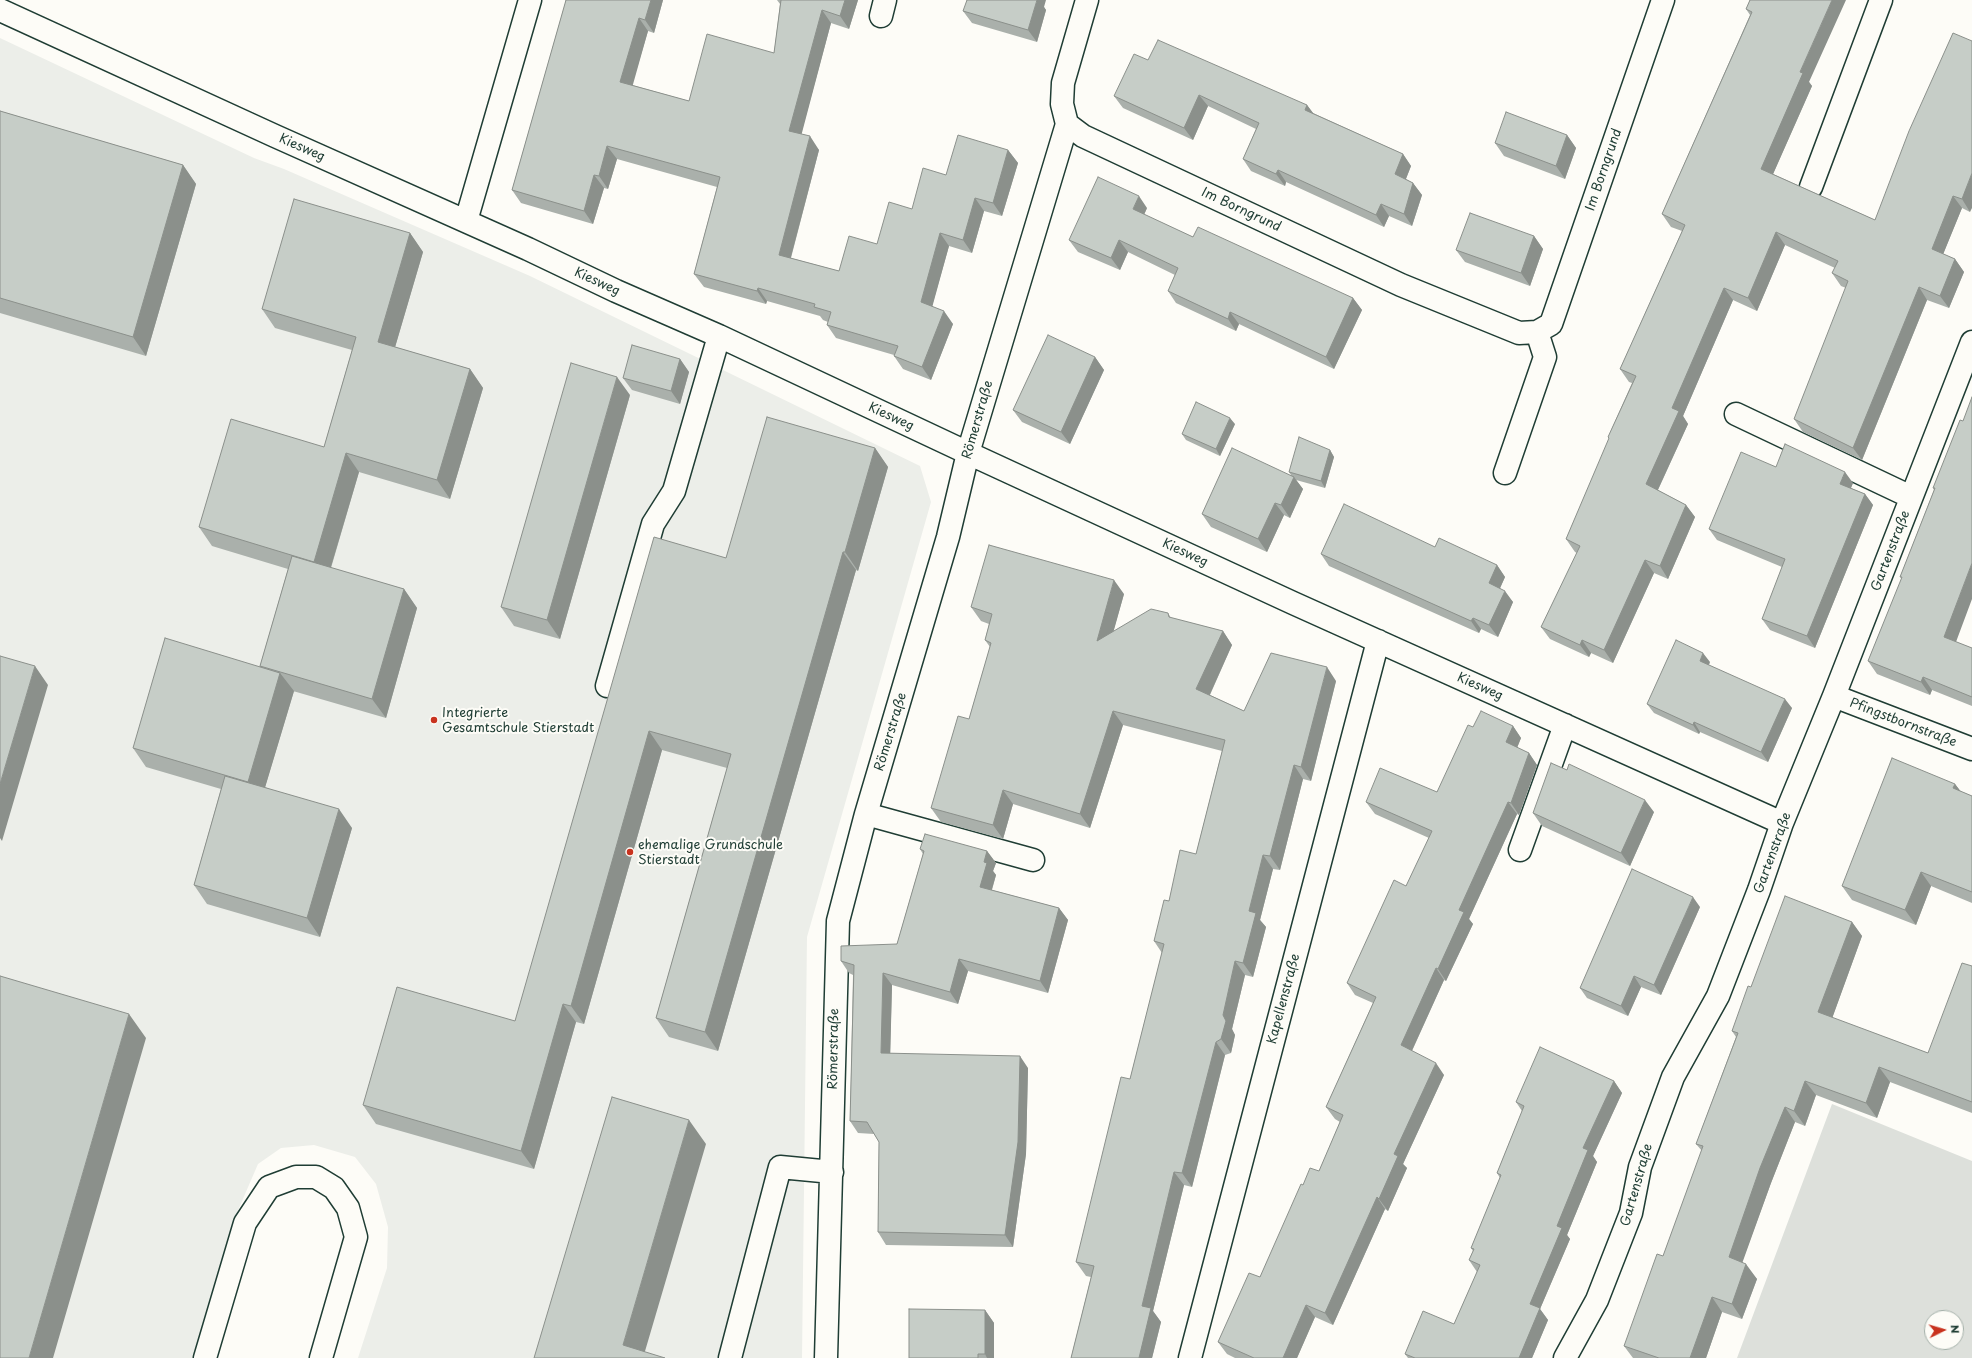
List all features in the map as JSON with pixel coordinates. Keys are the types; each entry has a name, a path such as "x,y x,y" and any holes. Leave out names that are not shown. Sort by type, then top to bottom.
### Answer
{"street":[{"path":"466,221 530,0"},
{"path":"1067,124 1062,104 1063,83 1087,0"},
{"name":"Im Borngrund","path":"1067,124 1083,136 1401,285 1519,333 1537,332 1551,324 1663,0"},
{"path":"1811,187 1882,0"},
{"name":"Kiesweg","path":"0,10 275,136 466,221 616,291 719,336 968,453 1378,641 1782,823"},
{"name":"Römerstraße","path":"826,1358 838,921 866,814 948,537 968,453 1067,124"},
{"path":"1505,473 1545,357 1537,332"},
{"path":"607,686 653,524 674,491 719,336"},
{"name":"Gartenstraße","path":"1565,1358 1597,1300 1631,1214 1640,1167 1672,1077 1718,996 1759,890 1782,823 1834,696 1972,342"},
{"path":"1736,414 1911,497"},
{"name":"Kapellenstraße","path":"1190,1358 1378,641"},
{"name":"Pfingstbornstraße","path":"1834,696 1972,749"},
{"path":"1520,850 1565,725"},
{"path":"866,814 1033,860"},
{"path":"730,1358 780,1167 832,1172"},
{"path":"205,1358 245,1223 269,1187 296,1177 316,1177 334,1188 348,1208 356,1237 321,1358"}],"shaded area":[{"name":"Integrierte Gesamtschule Stierstadt","path":"0,38 254,158 284,169 530,276 920,466 931,502 807,937 802,1358 358,1358 387,1268 388,1227 376,1184 355,1157 314,1145 281,1148 258,1164 236,1215 194,1358 0,1358"},
{"path":"1832,1104 1972,1161 1972,1358 1737,1358"}],"building":[{"path":"566,0 651,0 645,20 639,18 620,82 689,101 707,34 774,53 781,0 845,0 840,16 822,10 789,131 810,136 779,255 839,271 849,236 877,244 889,202 912,209 923,168 946,175 958,135 1008,150 993,203 975,198 963,240 940,233 921,302 944,311 922,367 894,356 898,346 827,325 831,312 814,307 815,304 758,288 757,291 694,274 720,177 607,146 599,176 594,175 584,211 512,190"},
{"path":"967,0 1037,0 1028,30 963,11"},
{"path":"1750,0 1832,0 1800,72 1803,73 1761,169 1875,220 1909,131 1953,33 1972,41 1972,173 1962,199 1953,196 1932,249 1955,259 1940,296 1919,287 1853,448 1794,419 1848,281 1832,273 1838,261 1776,232 1748,298 1724,288 1672,408 1679,411 1646,484 1686,505 1660,566 1645,560 1604,650 1582,640 1580,645 1541,627 1580,546 1566,539 1609,438 1608,437 1636,376 1620,369 1685,225 1662,214 1752,12 1746,9"},
{"path":"1158,40 1307,105 1305,110 1403,154 1395,174 1413,183 1404,214 1381,204 1376,215 1278,170 1276,174 1243,159 1259,123 1199,95 1184,128 1114,96 1134,54 1148,60"},
{"path":"0,111 183,165 133,337 0,298"},
{"path":"1506,112 1567,135 1556,166 1495,143"},
{"path":"1098,177 1139,196 1133,209 1193,237 1198,227 1353,298 1326,357 1230,312 1228,319 1168,291 1178,268 1119,240 1111,258 1069,240"},
{"path":"294,199 410,233 378,342 470,369 437,480 346,453 314,562 199,527 231,419 324,447 356,337 262,309"},
{"path":"1470,213 1534,236 1521,273 1456,250"},
{"path":"1048,335 1095,357 1061,432 1013,410"},
{"path":"632,345 680,359 671,391 623,378"},
{"path":"571,363 617,377 547,620 501,607"},
{"path":"1972,397 1972,563 1944,637 1972,648 1972,697 1923,677 1921,682 1868,661 1902,577 1900,577 1935,488 1933,488 1960,420 1963,421"},
{"path":"1196,402 1230,418 1216,449 1182,434"},
{"path":"767,417 875,448 845,552 843,552 705,1032 656,1018 731,754 649,731 571,1006 563,1004 521,1151 363,1105 397,987 515,1021 654,537 726,558"},
{"path":"1299,437 1330,450 1321,481 1289,472"},
{"path":"1785,444 1845,472 1840,484 1865,494 1807,636 1762,619 1785,559 1709,529 1741,452 1776,467"},
{"path":"1232,448 1294,477 1281,505 1275,503 1258,539 1202,514"},
{"path":"1344,504 1435,547 1439,538 1497,565 1489,583 1505,591 1489,625 1473,618 1471,621 1321,554"},
{"path":"989,545 1114,580 1097,641 1151,609 1168,613 1169,617 1223,631 1196,689 1244,711 1271,653 1327,667 1301,767 1294,765 1270,856 1263,855 1249,911 1256,913 1243,963 1235,961 1223,1015 1226,1021 1221,1039 1216,1042 1182,1173 1174,1172 1142,1306 1151,1308 1139,1358 1071,1358 1094,1266 1076,1262 1121,1077 1130,1079 1164,944 1154,941 1164,900 1169,901 1180,850 1196,854 1225,740 1113,711 1080,814 1003,790 993,825 931,808 958,716 969,719 991,643 985,640 992,614 971,607"},
{"path":"292,556 404,589 372,699 260,666"},
{"path":"165,638 280,673 248,782 133,748"},
{"path":"1676,640 1703,653 1700,661 1785,699 1761,752 1694,722 1693,725 1647,704"},
{"path":"0,656 35,666 0,784"},
{"path":"1481,711 1513,726 1506,742 1529,753 1511,803 1508,802 1459,910 1464,912 1438,969 1436,968 1401,1045 1436,1063 1394,1154 1398,1156 1379,1199 1377,1197 1325,1313 1306,1305 1283,1358 1254,1358 1218,1342 1249,1273 1260,1277 1301,1184 1303,1185 1310,1168 1319,1171 1343,1115 1326,1107 1376,997 1347,983 1394,880 1406,886 1432,831 1366,802 1380,768 1437,792 1468,725 1473,727"},
{"path":"1892,758 1955,784 1953,788 1972,796 1972,892 1921,872 1905,910 1842,886"},
{"path":"1551,763 1567,770 1569,764 1645,800 1621,853 1533,813"},
{"path":"225,776 339,809 307,918 194,885"},
{"path":"925,834 987,851 984,862 987,863 980,887 1059,908 1040,981 959,959 950,992 883,973 881,1053 1020,1056 1018,1142 1005,1235 878,1232 879,1142 867,1122 850,1121 854,965 841,961 841,946 897,944 924,851 920,849"},
{"path":"1632,869 1693,897 1654,985 1634,976 1621,1006 1580,988"},
{"path":"1785,896 1852,922 1818,1012 1928,1053 1962,963 1972,966 1972,1102 1879,1067 1866,1103 1805,1081 1794,1111 1785,1107 1760,1168 1729,1257 1746,1264 1732,1304 1712,1297 1690,1358 1659,1358 1624,1346 1657,1254 1663,1256 1703,1146 1696,1144 1738,1033 1732,1031 1748,986 1751,987"},
{"path":"0,976 129,1014 29,1358 0,1358"},
{"path":"1540,1047 1614,1081 1583,1148 1588,1150 1557,1226 1562,1228 1530,1304 1540,1308 1519,1358 1415,1358 1405,1354 1423,1311 1454,1324 1480,1265 1469,1260 1474,1249 1471,1248 1501,1175 1497,1173 1524,1106 1516,1102"},
{"path":"612,1097 689,1120 623,1345 665,1358 534,1358"},
{"path":"909,1309 985,1310 985,1354 978,1354 978,1358 909,1358"}],"place":[{"name":"Integrierte Gesamtschule Stierstadt","path":"434,720"},
{"name":"ehemalige Grundschule Stierstadt","path":"630,852"}]}
